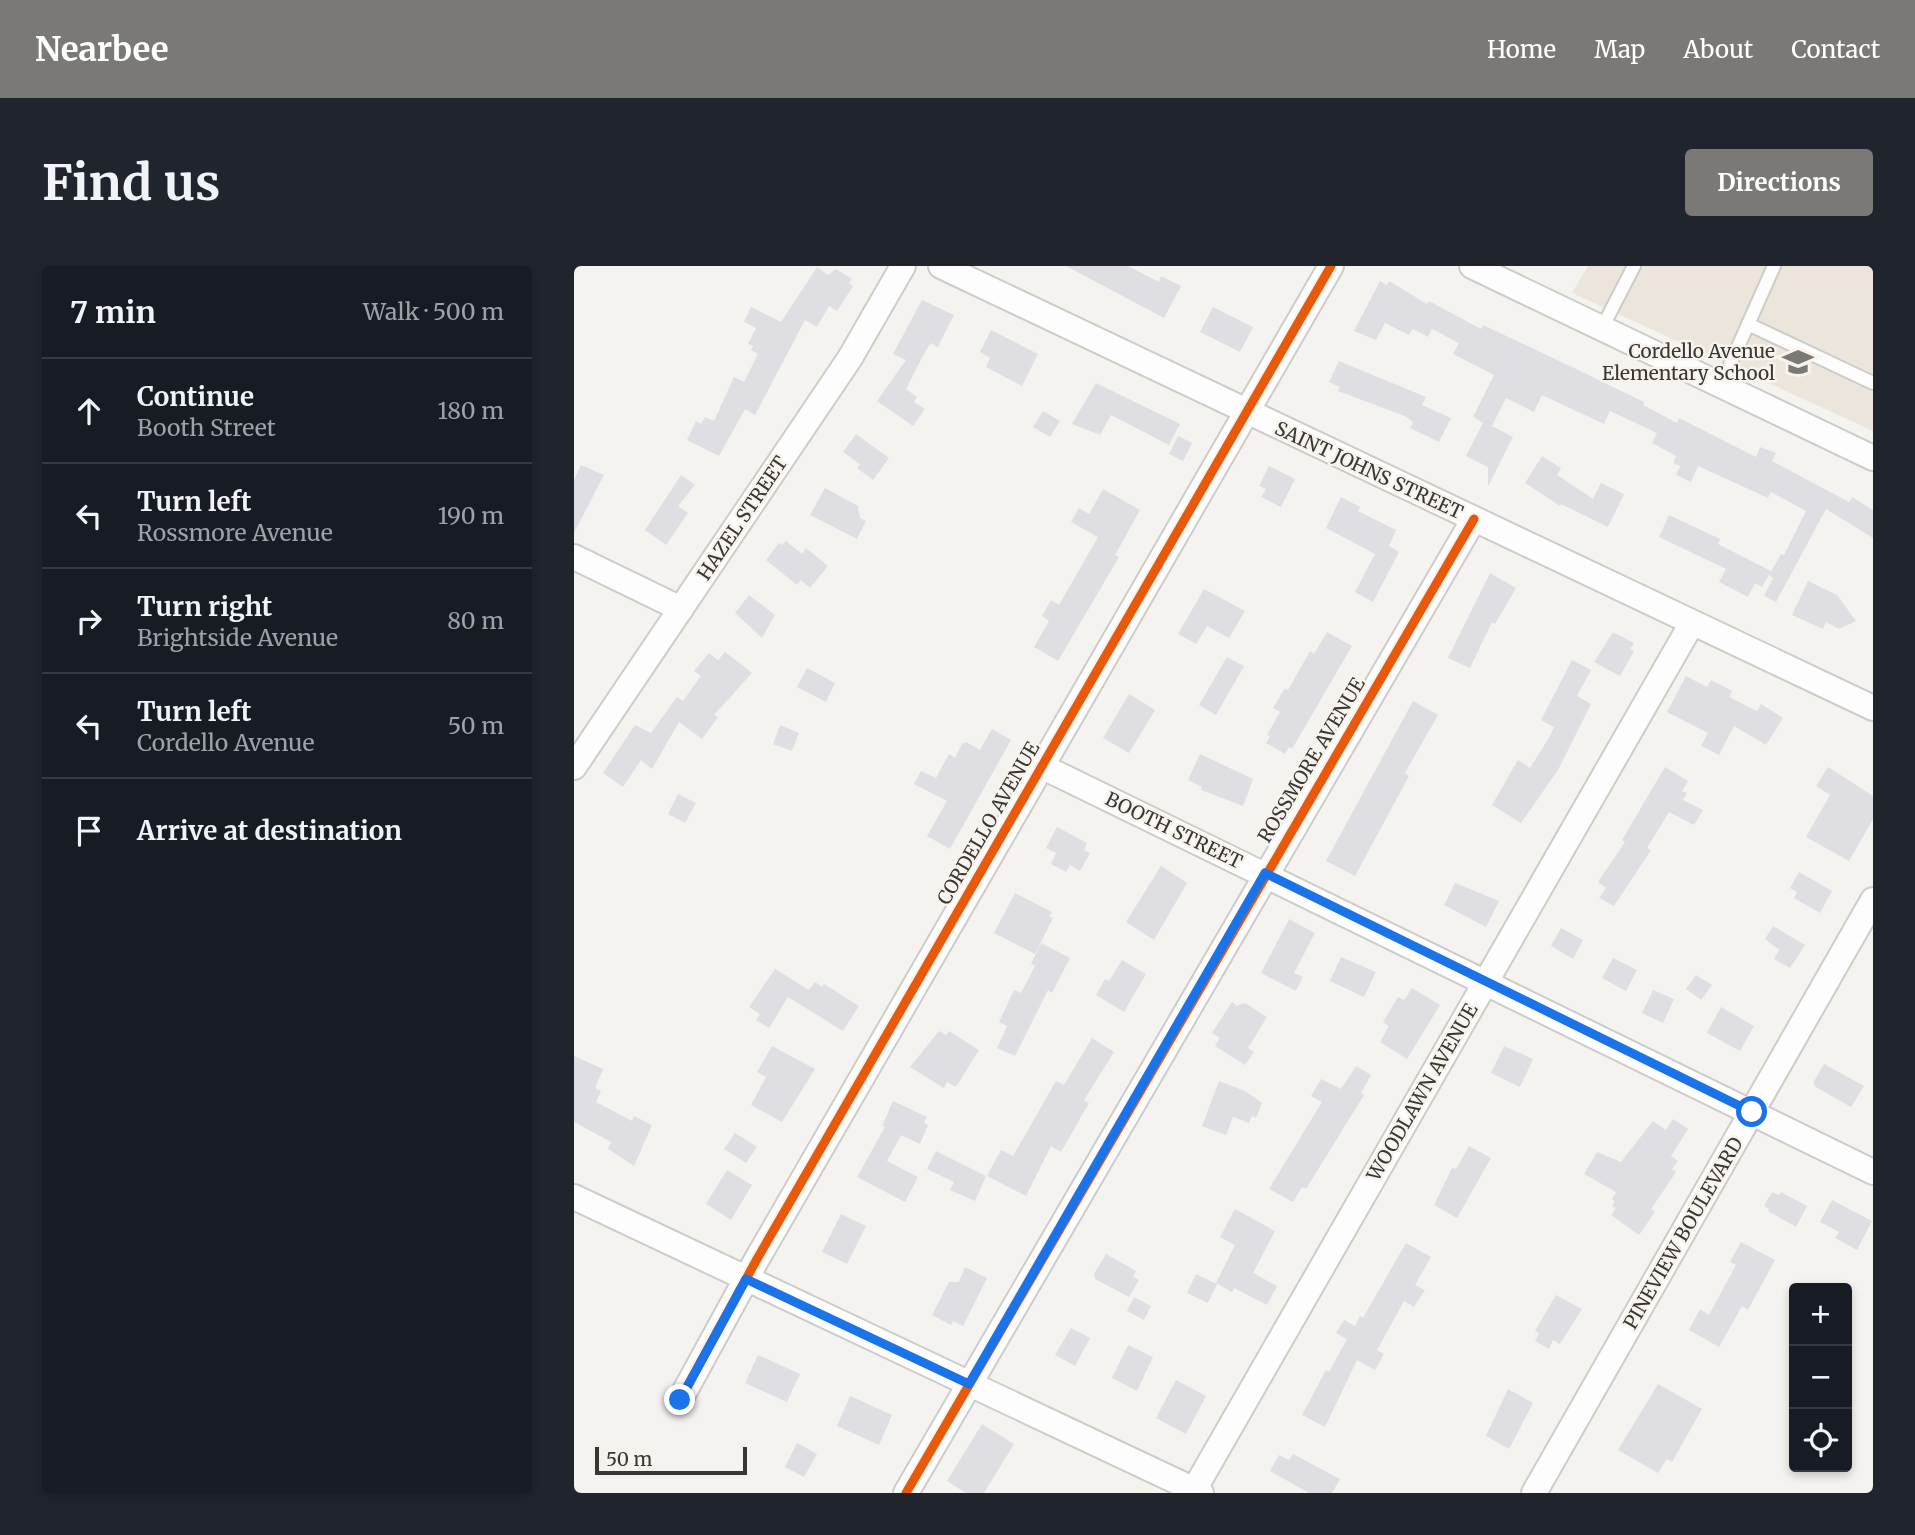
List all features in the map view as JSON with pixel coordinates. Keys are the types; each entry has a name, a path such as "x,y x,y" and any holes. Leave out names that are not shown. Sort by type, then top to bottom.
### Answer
{"street":[{"name":"HAZEL STREET","path":"574,767 850,358 903,266"},
{"name":"SAINT JOHNS STREET","path":"941,266 1873,708"},
{"name":"CORDELLO AVENUE","path":"680,1400 746,1279 1331,266"},
{"path":"1472,266 1873,457"},
{"name":"ROSSMORE AVENUE","path":"906,1493 1265,873 1474,519"},
{"path":"574,557 681,609"},
{"name":"WOODLAWN AVENUE","path":"1198,1491 1485,981 1692,623"},
{"name":"BOOTH STREET","path":"1041,766 1873,1172"},
{"name":"PINEVIEW BOULEVARD","path":"1534,1493 1752,1112 1869,915"},
{"path":"574,1197 1198,1491"}],"lane":[{"path":"1602,328 1634,266"},
{"path":"1721,385 1774,266"},
{"path":"1748,324 1873,383"}],"shaded area":[{"name":"Cordello Avenue Elementary School","path":"1588,266 1873,266 1873,431 1572,293"}],"building":[{"path":"1066,266 1128,266 1159,282 1161,276 1181,286 1164,318"},
{"path":"817,267 828,275 836,269 852,279 849,283 853,286 837,311 829,306 817,327 805,320 755,415 745,409 719,456 687,440 696,421 701,424 705,417 714,421 734,377 744,382 758,354 751,350 753,346 748,344 756,328 744,322 751,307 781,322"},
{"path":"1380,281 1387,285 1389,281 1427,304 1429,301 1481,329 1483,325 1574,368 1644,402 1643,405 1677,423 1679,418 1756,457 1760,447 1776,453 1772,461 1849,502 1852,497 1873,510 1873,538 1826,509 1776,602 1764,596 1773,578 1769,575 1781,554 1784,555 1806,511 1771,492 1768,498 1698,466 1691,482 1676,475 1680,466 1673,463 1676,456 1652,443 1657,433 1610,411 1604,424 1542,395 1534,412 1506,398 1492,426 1513,437 1488,487 1488,467 1466,456 1483,423 1473,417 1494,375 1453,354 1459,343 1432,329 1428,337 1413,329 1409,335 1385,323 1376,340 1354,331"},
{"path":"922,300 954,315 938,347 931,343 926,350 906,389 917,397 914,402 925,409 913,426 877,401 906,360 893,354"},
{"path":"1213,307 1253,327 1240,352 1200,332"},
{"path":"991,330 1038,354 1022,386 986,367 990,358 980,352"},
{"path":"1339,361 1426,397 1422,405 1451,418 1439,442 1410,428 1413,422 1405,416 1338,391 1340,387 1329,382"},
{"path":"1096,383 1180,424 1169,445 1111,415 1100,435 1072,424"},
{"path":"1043,411 1060,421 1050,437 1033,427"},
{"path":"856,434 889,458 873,480 857,468 860,464 843,452"},
{"path":"1178,436 1192,443 1183,461 1169,454"},
{"path":"1542,456 1561,468 1557,475 1593,499 1601,483 1624,494 1608,527 1561,504 1560,506 1525,483"},
{"path":"581,465 604,475 574,533 574,480"},
{"path":"1269,466 1295,479 1281,507 1261,497 1266,489 1259,486"},
{"path":"681,475 695,485 678,506 688,513 666,545 645,530"},
{"path":"825,488 858,506 860,518 866,521 857,539 810,515"},
{"path":"1103,489 1140,510 1115,555 1119,557 1058,661 1034,647 1049,621 1042,616 1051,600 1059,605 1098,537 1071,522 1079,508 1089,514"},
{"path":"1341,497 1360,507 1358,511 1396,530 1389,546 1399,552 1373,602 1355,592 1375,554 1326,528"},
{"path":"1669,515 1720,539 1718,544 1771,571 1762,587 1755,583 1748,597 1719,582 1726,569 1659,537"},
{"path":"786,541 802,554 806,548 828,566 810,588 801,580 797,585 766,560 779,543 782,545"},
{"path":"1490,573 1516,588 1495,624 1492,622 1470,668 1448,658"},
{"path":"1808,581 1837,595 1856,621 1839,629 1826,622 1823,629 1792,615"},
{"path":"1204,589 1245,611 1229,638 1207,626 1196,644 1178,634"},
{"path":"749,595 775,615 762,638 735,613"},
{"path":"1327,632 1352,646 1292,749 1289,747 1285,754 1266,743 1270,736 1267,735 1280,712 1273,708 1285,688 1288,690 1310,651 1314,654"},
{"path":"1613,632 1634,643 1630,649 1634,651 1620,676 1594,662"},
{"path":"725,652 752,673 714,715 718,717 702,739 679,722 652,769 641,760 623,787 603,773 635,725 651,733 677,697 683,701 701,676 694,671 709,653 718,660"},
{"path":"1227,657 1244,666 1216,715 1199,705"},
{"path":"1572,660 1591,670 1577,696 1591,704 1558,770 1521,823 1492,805 1518,760 1530,768 1550,736 1554,727 1541,720"},
{"path":"807,668 835,683 826,702 797,687"},
{"path":"1686,676 1707,687 1711,680 1732,691 1729,697 1757,711 1761,704 1783,718 1766,745 1734,726 1719,755 1701,746 1708,733 1667,712"},
{"path":"1129,694 1155,710 1129,753 1103,738"},
{"path":"1413,701 1438,715 1405,773 1409,776 1355,876 1326,861"},
{"path":"780,725 799,733 792,751 773,744"},
{"path":"992,729 1011,740 950,849 927,836 947,801 914,784 921,771 936,778 949,754 955,758 962,744 966,742 980,750"},
{"path":"1200,754 1253,779 1243,806 1201,790 1202,787 1188,780"},
{"path":"1665,767 1688,781 1682,791 1687,793 1683,800 1703,810 1694,825 1669,812 1647,848 1651,850 1614,906 1599,898 1606,888 1598,882 1625,842 1622,840"},
{"path":"1828,767 1873,796 1873,819 1849,861 1806,837 1830,795 1816,786"},
{"path":"678,794 696,803 685,823 668,814"},
{"path":"1057,827 1087,843 1084,850 1090,853 1080,871 1070,865 1066,872 1051,864 1056,853 1046,848"},
{"path":"1161,866 1187,883 1154,940 1126,922"},
{"path":"1799,872 1832,891 1820,913 1794,898 1797,892 1790,888"},
{"path":"1455,883 1499,901 1486,927 1444,905"},
{"path":"1015,893 1052,912 1049,916 1053,918 1035,954 994,933"},
{"path":"1289,919 1315,933 1294,973 1303,977 1296,991 1261,973"},
{"path":"1773,926 1805,945 1790,968 1774,959 1779,950 1765,939"},
{"path":"1561,928 1583,940 1573,959 1551,946"},
{"path":"1041,943 1070,958 1052,993 1048,990 1015,1056 997,1048 1007,1026 999,1022 1014,990 1021,993 1035,966 1031,964"},
{"path":"1341,957 1376,972 1364,997 1330,981"},
{"path":"1613,958 1637,970 1626,991 1602,978"},
{"path":"1122,960 1146,974 1124,1012 1096,995 1105,979 1109,981"},
{"path":"775,969 809,990 815,982 822,987 824,984 859,1006 843,1031 788,997 769,1028 756,1020 760,1014 749,1007"},
{"path":"1696,975 1712,985 1701,1000 1686,989"},
{"path":"1412,988 1440,1005 1407,1059 1380,1042 1389,1026 1383,1022 1398,997 1404,1000"},
{"path":"1653,990 1674,999 1663,1023 1642,1013"},
{"path":"1232,1002 1237,1006 1245,1003 1267,1017 1248,1048 1254,1052 1245,1065 1215,1046 1220,1038 1212,1033"},
{"path":"1721,1007 1754,1026 1740,1051 1707,1033"},
{"path":"939,1031 946,1035 949,1031 979,1050 956,1087 947,1082 944,1088 910,1067"},
{"path":"1092,1038 1114,1052 1084,1100 1089,1103 1061,1152 1051,1146 1026,1196 987,1176 1001,1150 1013,1156 1056,1081 1064,1085"},
{"path":"772,1046 815,1069 782,1122 751,1105 766,1077 757,1072"},
{"path":"1504,1046 1533,1059 1520,1087 1491,1073"},
{"path":"574,1056 603,1069 595,1088 601,1091 596,1102 632,1121 634,1116 652,1125 634,1166 608,1149 611,1142 574,1122"},
{"path":"1824,1064 1864,1086 1851,1107 1813,1083"},
{"path":"1356,1066 1371,1075 1361,1093 1364,1095 1306,1189 1302,1187 1293,1202 1269,1189 1322,1102 1311,1096 1321,1079 1341,1089"},
{"path":"1219,1081 1245,1091 1262,1103 1256,1118 1252,1116 1249,1123 1233,1117 1226,1135 1202,1126"},
{"path":"893,1101 927,1117 924,1123 928,1125 920,1144 901,1135 887,1161 918,1177 905,1202 857,1177 885,1127 882,1126"},
{"path":"1673,1119 1688,1129 1671,1156 1678,1161 1672,1169 1676,1172 1651,1209 1655,1212 1639,1235 1611,1215 1616,1208 1612,1206 1615,1201 1612,1199 1616,1192 1584,1174 1597,1152 1621,1162 1653,1121 1666,1130"},
{"path":"735,1133 757,1147 746,1163 724,1149"},
{"path":"1469,1146 1491,1158 1457,1218 1434,1205 1452,1168 1456,1169"},
{"path":"936,1151 986,1176 975,1201 950,1190 954,1182 927,1169"},
{"path":"727,1170 752,1185 731,1220 706,1204"},
{"path":"1772,1192 1779,1195 1781,1192 1807,1206 1796,1227 1764,1206"},
{"path":"1832,1200 1872,1221 1857,1250 1835,1238 1839,1232 1820,1222"},
{"path":"1235,1209 1275,1231 1253,1273 1277,1286 1267,1305 1234,1288 1232,1292 1216,1283 1235,1245 1220,1237"},
{"path":"841,1214 866,1226 847,1264 822,1252"},
{"path":"1741,1242 1775,1260 1748,1310 1742,1306 1719,1347 1689,1330 1700,1309 1709,1315 1736,1265 1730,1262"},
{"path":"1406,1243 1431,1257 1415,1285 1425,1290 1414,1307 1404,1301 1377,1350 1384,1354 1375,1370 1357,1360 1325,1427 1302,1415 1326,1370 1329,1372 1347,1339 1336,1333 1344,1320 1355,1326 1360,1316 1363,1318"},
{"path":"1106,1254 1136,1271 1133,1277 1139,1280 1129,1297 1095,1279 1094,1274"},
{"path":"965,1267 987,1278 963,1326 953,1321 951,1325 932,1315 949,1282 959,1282"},
{"path":"1196,1274 1217,1284 1208,1303 1187,1293"},
{"path":"1556,1295 1582,1309 1560,1344 1553,1340 1549,1349 1535,1341 1539,1333 1535,1331"},
{"path":"1134,1297 1151,1306 1144,1320 1127,1311"},
{"path":"1071,1328 1090,1338 1075,1366 1055,1355"},
{"path":"1128,1345 1153,1357 1137,1391 1112,1378"},
{"path":"758,1355 800,1374 787,1402 745,1383"},
{"path":"1176,1380 1206,1396 1186,1434 1156,1418"},
{"path":"1658,1384 1702,1409 1672,1462 1667,1459 1658,1473 1618,1450"},
{"path":"1508,1389 1533,1403 1509,1449 1486,1436"},
{"path":"850,1396 892,1415 879,1445 837,1426"},
{"path":"982,1424 1014,1444 984,1493 966,1493 947,1481"},
{"path":"797,1443 817,1454 804,1477 785,1467"},
{"path":"1293,1454 1340,1479 1332,1493 1309,1493 1270,1471 1279,1455 1289,1460"}],"cycle path":[{"path":"680,1400 757,1259 1331,266"},
{"path":"906,1493 1474,519"}],"place":[{"name":"Cordello Avenue Elementary School","path":"1798,362"}],"route":[{"path":"680,1400 746,1279 969,1384 1265,873 1752,1112"}]}
